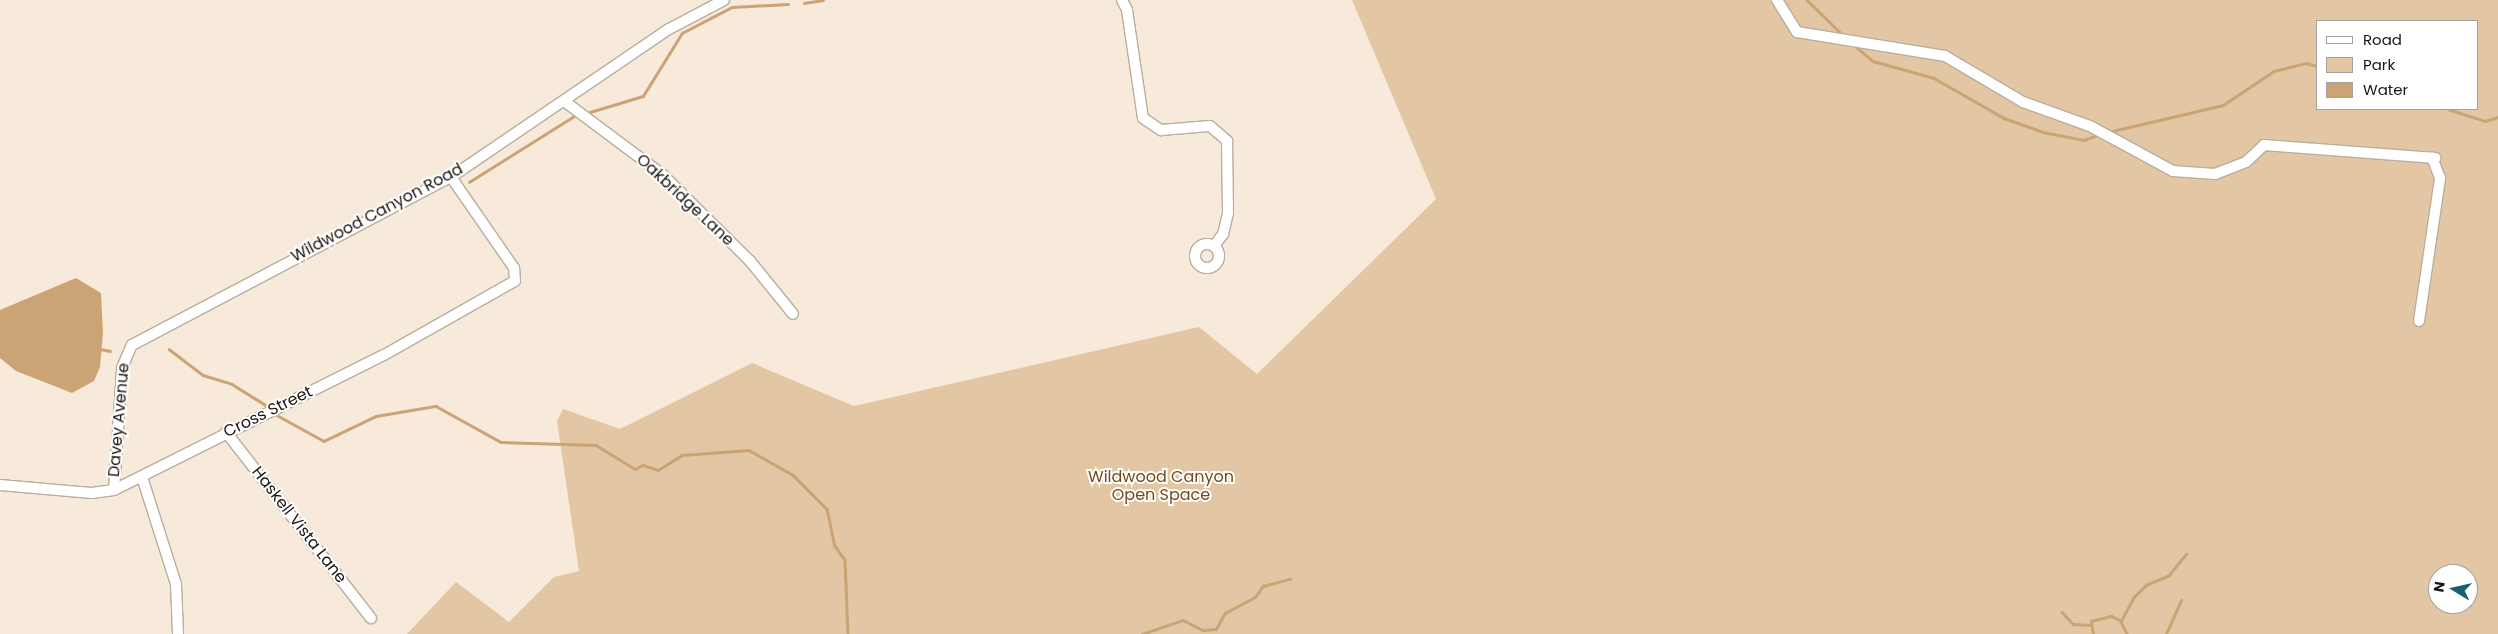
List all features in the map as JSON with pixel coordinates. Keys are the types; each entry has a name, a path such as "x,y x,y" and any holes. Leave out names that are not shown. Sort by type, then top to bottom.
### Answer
{"street":[{"name":"Wildwood Canyon Road","path":"127,352 142,338 451,177 669,29 724,0"},
{"path":"1122,0 1127,10 1143,118 1161,130 1210,126 1227,141 1228,213 1223,234 1214,246"},
{"path":"1777,0 1797,32 1946,56 2023,102 2096,130 2188,175 2216,174 2246,162 2264,144 2434,157 2440,178 2420,321"},
{"name":"Oakbridge Lane","path":"564,101 663,175 750,261 793,314"},
{"name":"Cross Street","path":"0,485 92,493 114,490 226,432 384,355 515,281 517,274 451,177"},
{"name":"Davey Avenue","path":"114,490 127,352"},
{"name":"Haskell Vista Lane","path":"226,432 371,618"},
{"path":"142,477 176,584 178,634"}],"green space":[{"name":"Wildwood Canyon Open Space","path":"1352,0 2498,0 2498,634 407,634 456,582 509,622 554,577 579,571 557,421 563,409 620,429 752,363 854,406 1199,327 1257,374 1436,199"}],"water":[{"path":"76,278 101,293 103,333 100,367 94,381 72,393 16,371 0,358 0,310"}],"waterway":[{"path":"804,3 823,0"},
{"path":"1807,0 1844,36"},
{"path":"590,112 643,96 682,33 732,7 788,4"},
{"path":"1854,45 1873,61 1934,78 2004,118 2043,132 2084,140 2098,135"},
{"path":"2108,132 2223,105 2274,71 2306,63 2316,66"},
{"path":"2451,110 2485,121 2498,117"},
{"path":"469,182 576,115"},
{"path":"100,349 110,351"},
{"path":"169,349 203,375 232,384 265,405"},
{"path":"275,414 324,441 376,416 436,406 501,442 596,445 635,469 643,465 658,470 682,455 749,450 793,475 827,509 835,546 845,560 848,634"},
{"path":"2121,621 2134,597 2146,585 2169,575 2186,554"},
{"path":"1142,634 1183,620 1203,630 1216,629 1225,613 1255,597 1263,586 1290,579"},
{"path":"2166,634 2181,600"},
{"path":"2062,612 2073,624 2090,625"},
{"path":"2093,634 2091,621 2111,616 2120,620 2127,634"}]}
